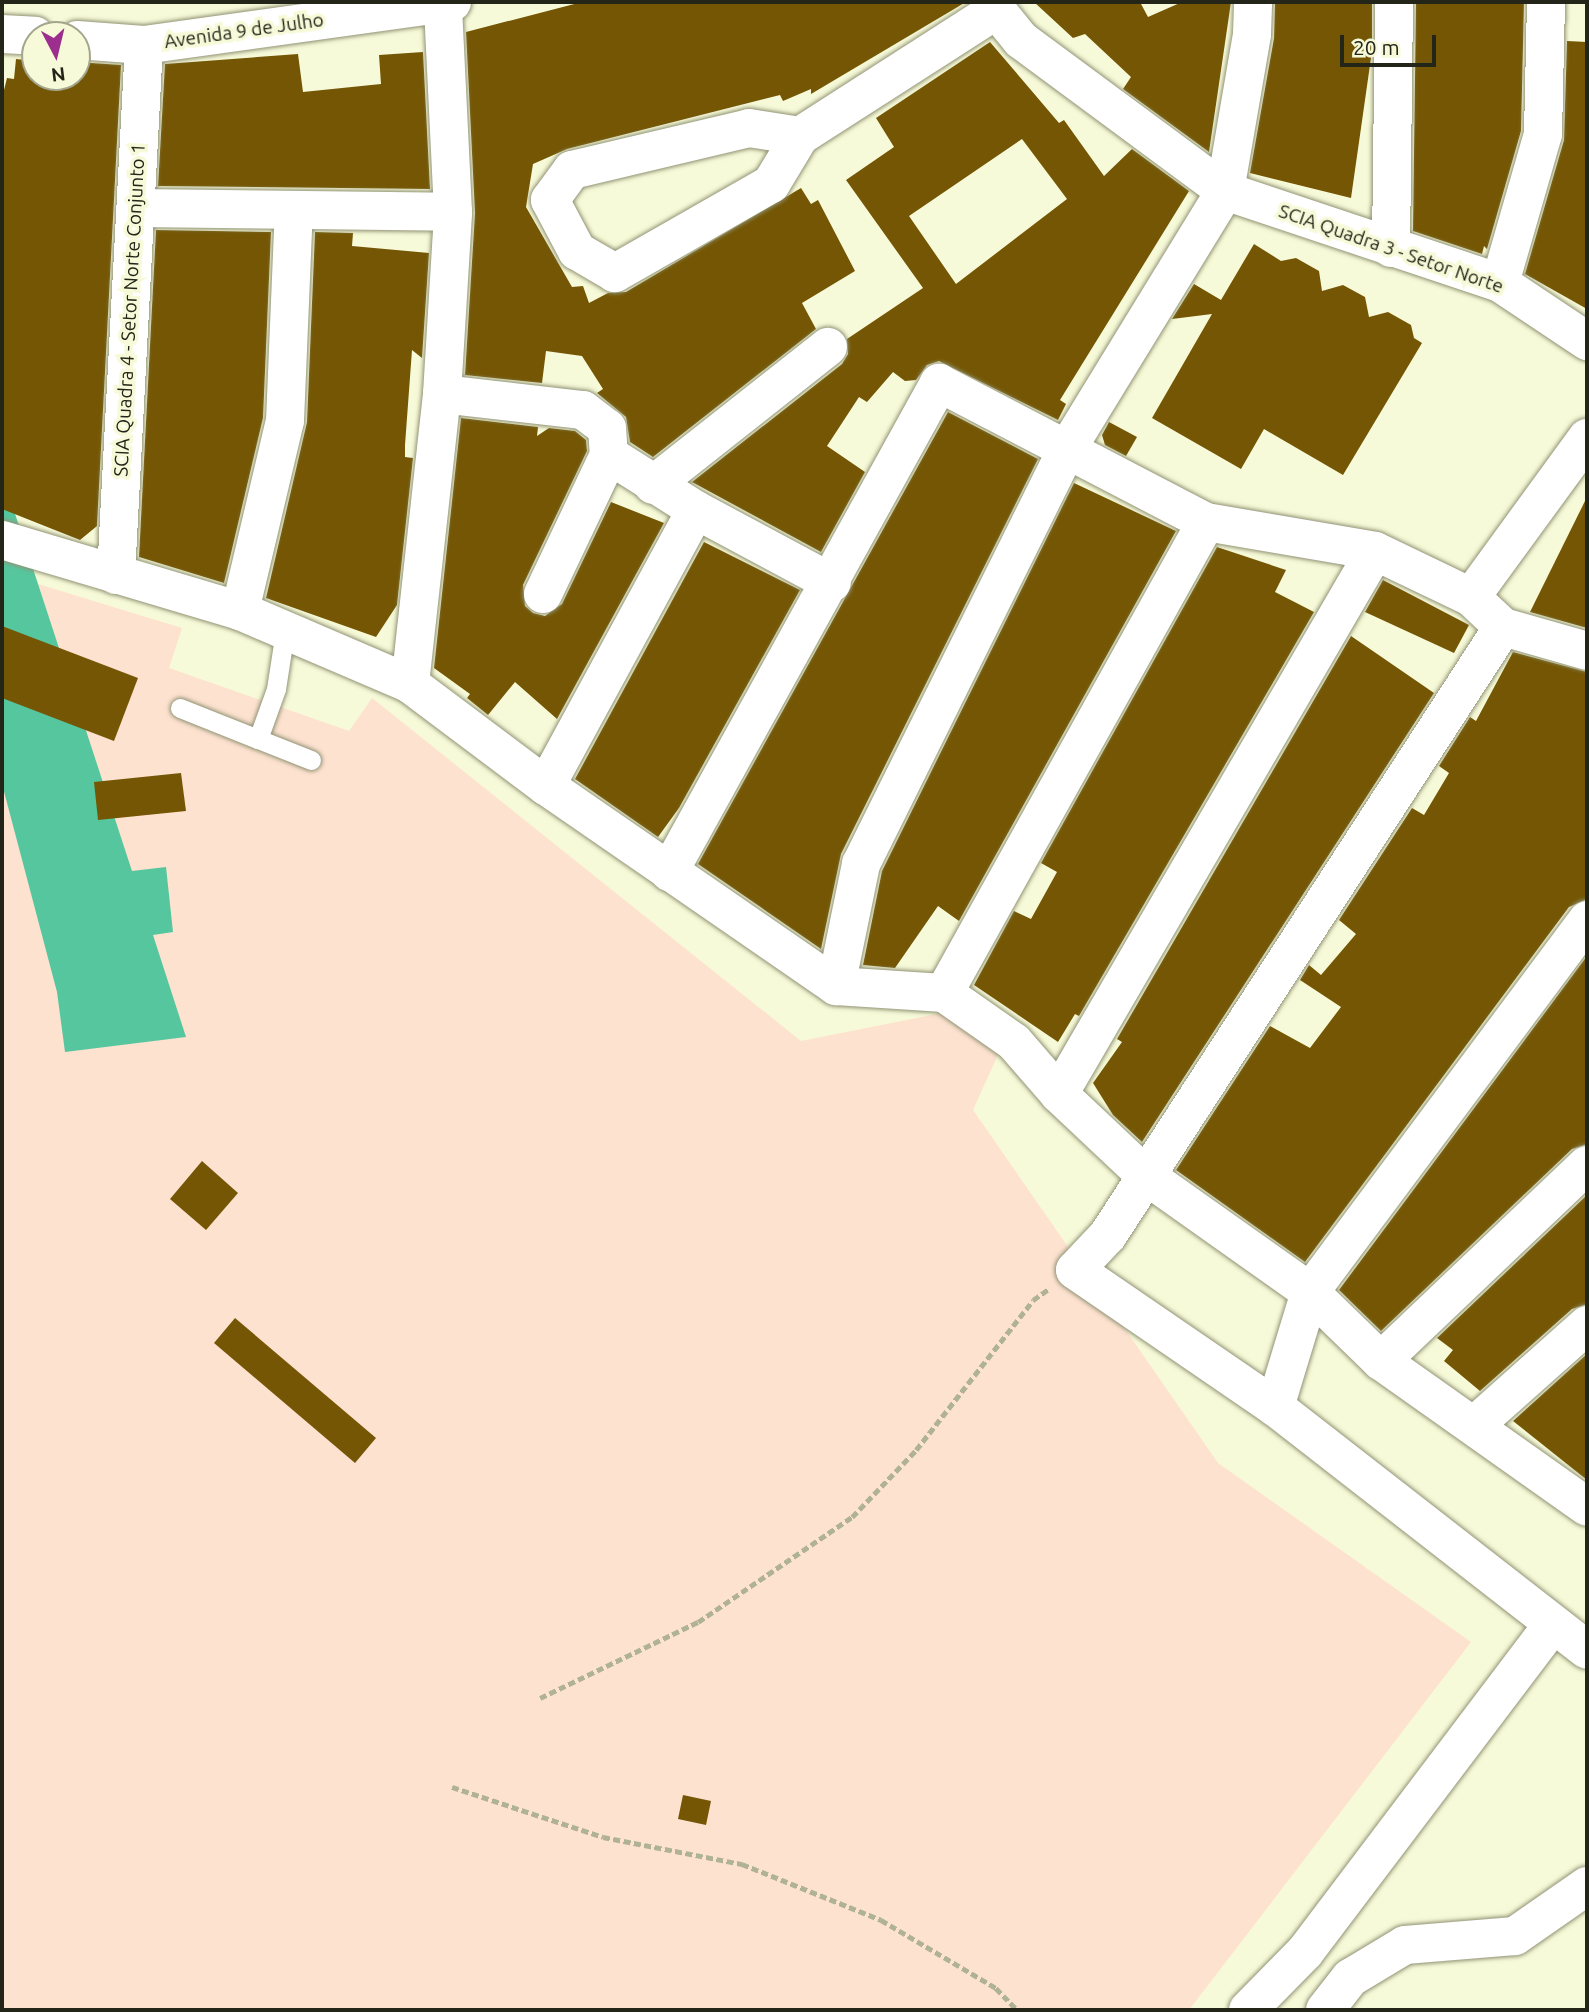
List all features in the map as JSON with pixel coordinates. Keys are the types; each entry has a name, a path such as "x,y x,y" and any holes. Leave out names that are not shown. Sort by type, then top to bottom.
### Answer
{"street":[{"path":"836,986 861,864 1067,449 1225,191 1252,34 1252,2"},
{"path":"1391,248 1394,2"},
{"path":"1500,283 1543,134 1546,2"},
{"path":"410,684 442,394 453,212 447,3"},
{"name":"Avenida 9 de Julho","path":"91,41 144,45 447,3"},
{"path":"800,136 749,128 572,170 550,200 577,251 615,273 771,184 800,136 993,7"},
{"name":"SCIA Quadra 3 - Setor Norte","path":"993,7 1021,40 1225,191 1500,283 1587,341"},
{"path":"2,34 21,35"},
{"name":"SCIA Quadra 4 - Setor Norte Conjunto 1","path":"116,575 144,45"},
{"path":"136,208 453,212"},
{"path":"240,611 285,421 294,210"},
{"path":"653,485 828,346"},
{"path":"669,872 832,583 939,383 1206,522 1375,551 1471,597 1503,627 1587,651"},
{"path":"442,394 583,410 607,428 609,454 543,594"},
{"path":"1471,597 1587,439"},
{"path":"609,454 653,485 696,510 832,583"},
{"path":"546,786 696,510"},
{"path":"944,993 1206,522"},
{"path":"2,540 240,611 410,684 546,786 836,986 944,993 1014,1042 1059,1094 1145,1175 1310,1292 1381,1361 1476,1424 1587,1507"},
{"path":"1059,1094 1375,551"},
{"path":"1503,627 1108,1235 1075,1270 1275,1407 1587,1650"},
{"path":"1275,1407 1310,1292 1587,920"},
{"path":"1381,1361 1587,1165"},
{"path":"1476,1424 1587,1325"},
{"path":"1248,2010 1305,1952 1553,1624"},
{"path":"1325,2010 1350,1978 1405,1945 1515,1936 1587,1886"},
{"path":"1305,1952 1350,1978"}],"lane":[{"path":"258,739 276,689 285,631"},
{"path":"180,708 311,760"}],"path":[{"path":"540,1698 698,1622 852,1517 916,1450 1033,1300 1075,1270"},
{"path":"452,1787 603,1837 742,1864 881,1920 996,1988 1017,2010"}],"shaded area":[{"path":"2,474 132,871 166,867 173,932 153,935 186,1037 65,1052 57,992 2,784"},
{"path":"2,573 182,628 169,668 349,731 372,698 801,1041 952,1011 1002,1046 973,1110 1218,1463 1471,1642 1189,2010 2,2010"}],"building":[{"path":"582,2 966,2 811,94 811,89 783,101 780,95 567,149 533,164 526,207 572,287 583,286 589,303 608,293 626,292 801,188 811,204 818,200 855,271 802,303 816,329 653,457 630,442 626,417 597,393 603,389 582,356 546,351 542,383 465,375 475,213 466,32"},
{"path":"1034,2 1140,2 1148,17 1182,2 1231,2 1209,152 1123,89 1131,77 1085,34 1073,38"},
{"path":"1275,2 1372,2 1372,51 1351,198 1250,173 1274,38"},
{"path":"1416,2 1524,2 1521,131 1487,249 1484,246 1482,254 1413,231"},
{"path":"1567,41 1587,42 1587,309 1525,274 1564,140"},
{"path":"990,42 1059,123 1064,120 1104,176 1132,149 1189,191 1060,400 1066,404 1058,420 939,361 927,365 916,380 905,381 893,372 867,402 859,397 827,446 865,472 821,552 692,482 842,364 848,354 847,339 923,288 846,180 894,147 876,118","holes":["1022,139 1067,199 956,284 909,216"]},
{"path":"423,52 430,189 158,186 165,64 298,54 303,92 381,84 379,55"},
{"path":"16,59 21,60 21,91 91,91 91,63 121,65 97,526 80,540 2,509 2,98 7,78 14,79"},
{"path":"156,230 271,232 263,418 224,583 139,557"},
{"path":"315,232 353,233 352,246 429,253 422,358 412,350 405,457 413,458 397,605 376,637 266,598 307,422"},
{"path":"1254,244 1281,261 1296,258 1319,271 1322,291 1343,285 1365,297 1369,317 1388,312 1411,325 1414,338 1422,343 1343,475 1264,429 1241,469 1152,418 1212,314 1172,319 1194,284 1221,300"},
{"path":"948,412 1038,459 841,854 821,949 698,864"},
{"path":"461,418 538,427 537,436 549,428 575,431 586,440 587,451 523,585 525,606 533,613 545,616 562,604 611,502 664,523 557,719 515,682 488,715 467,698 470,694 434,668"},
{"path":"1109,422 1137,437 1126,456 1105,445 1102,435"},
{"path":"1074,483 1176,531 959,921 938,906 895,968 863,965 882,871"},
{"path":"1587,497 1587,628 1530,612"},
{"path":"704,542 800,590 679,808 658,837 575,779"},
{"path":"1217,547 1286,570 1275,592 1314,612 1079,1016 1075,1014 1058,1042 974,985 1014,911 1031,919 1057,872 1041,863"},
{"path":"1383,580 1469,625 1454,653 1365,612"},
{"path":"2,626 138,678 114,741 2,698"},
{"path":"1351,636 1434,693 1142,1142 1113,1115 1093,1083 1122,1042 1117,1039"},
{"path":"1513,652 1587,672 1587,899 1569,907 1305,1262 1176,1170 1270,1026 1310,1048 1341,1007 1300,980 1309,965 1321,975 1356,934 1339,920 1412,808 1424,815 1449,773 1439,766 1470,717 1476,721"},
{"path":"181,773 186,811 98,820 94,782"},
{"path":"1587,956 1587,1144 1572,1149 1381,1331 1339,1290"},
{"path":"202,1161 238,1193 206,1230 170,1199"},
{"path":"1587,1195 1587,1304 1572,1309 1480,1391 1444,1361 1453,1350 1437,1338"},
{"path":"235,1318 376,1438 355,1463 214,1343"},
{"path":"1587,1354 1587,1480 1513,1421"},
{"path":"683,1795 711,1801 706,1825 678,1819"}]}
